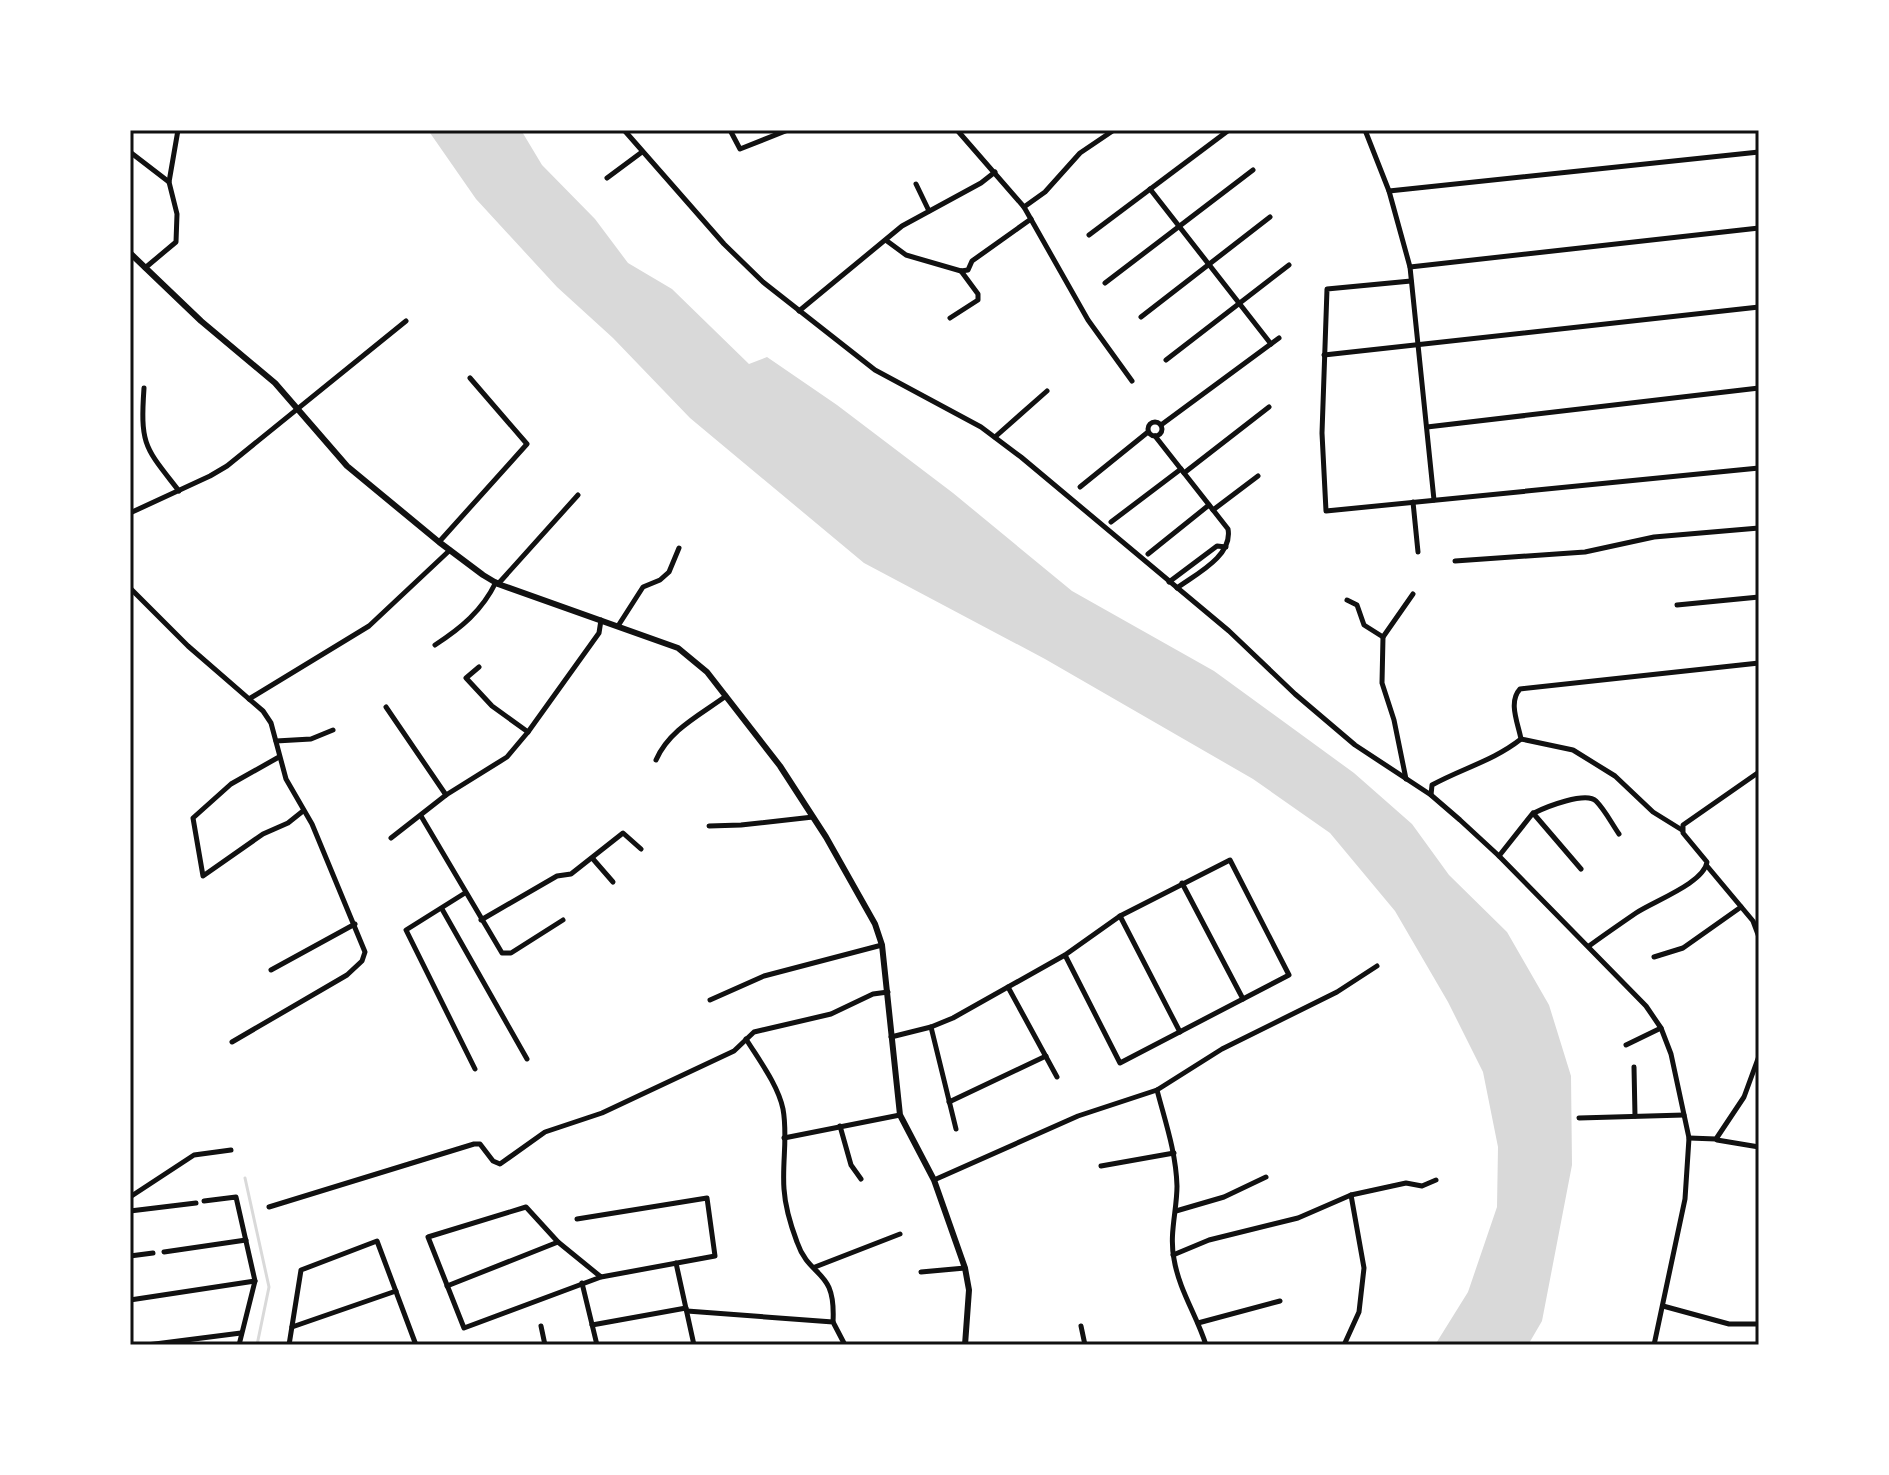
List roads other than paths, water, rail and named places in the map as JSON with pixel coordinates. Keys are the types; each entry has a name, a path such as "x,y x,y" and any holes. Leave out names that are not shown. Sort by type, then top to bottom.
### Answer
{"street":[{"path":"144,268 176,242 177,214 169,182 178,130"},
{"path":"624,130 724,244 763,282 875,370 968,419 995,437 1229,631 1295,694 1355,745 1431,795 1499,856 1646,1006 1661,1028 1671,1054 1689,1138 1685,1199 1654,1345"},
{"path":"730,130 740,149 788,130"},
{"path":"957,130 1024,207 1088,320 1132,381"},
{"path":"1024,207 1045,192 1080,153 1114,130"},
{"path":"1089,235 1229,130"},
{"path":"1365,130 1389,191 1410,267 1434,500"},
{"path":"130,152 169,182"},
{"path":"607,178 642,152"},
{"path":"1389,191 1759,152"},
{"path":"1105,283 1253,170"},
{"path":"799,311 902,226 995,172"},
{"path":"916,184 929,211"},
{"path":"1150,189 1271,344"},
{"path":"1141,317 1270,217"},
{"path":"887,241 906,255 961,271 968,270 972,261 1031,219"},
{"path":"1410,267 1759,228"},
{"path":"130,253 275,383 347,466 439,542 497,583 678,648 693,658 726,696 780,766 863,901 882,945 900,1115 934,1180 965,1268 969,1290 965,1345"},
{"path":"1166,360 1289,265"},
{"path":"950,318 978,300 978,294 961,271"},
{"path":"1411,281 1327,289 1322,433 1326,511 1759,468"},
{"path":"1324,355 1759,307"},
{"path":"130,512 227,466 296,407 406,321"},
{"path":"1161,425 1279,338"},
{"path":"439,542 527,444 470,378"},
{"path":"144,388 141,424 147,450 179,491"},
{"path":"1427,427 1759,388"},
{"path":"995,437 1047,391"},
{"path":"1111,522 1269,407"},
{"path":"1080,487 1148,432 1150,423 1155,421 1161,425"},
{"path":"1155,436 1161,433 1161,425"},
{"path":"1148,432 1155,436 1228,529 1230,537 1223,553 1177,588"},
{"path":"1148,554 1258,476"},
{"path":"435,645 460,628 486,603 497,583 578,495"},
{"path":"1413,502 1418,552"},
{"path":"1455,561 1585,552 1654,537 1759,528"},
{"path":"1169,582 1217,546 1226,547"},
{"path":"618,626 643,587 660,580 669,572 679,548"},
{"path":"249,699 369,626 450,550"},
{"path":"130,588 271,723 286,779 312,824 365,952 362,961 347,975 232,1042"},
{"path":"1406,780 1394,720 1382,683 1383,637 1413,594"},
{"path":"1677,605 1759,597"},
{"path":"1347,600 1357,605 1364,625 1383,637"},
{"path":"391,838 446,795 507,757 599,633 602,619"},
{"path":"1521,739 1514,701 1520,689 1759,663"},
{"path":"479,667 466,678 492,706 528,732"},
{"path":"656,760 661,748 675,732 726,696"},
{"path":"386,707 446,795"},
{"path":"276,741 311,739 333,730"},
{"path":"1431,795 1432,785 1449,775 1492,760 1521,739 1573,750 1615,776 1653,812 1683,832 1753,921 1759,937"},
{"path":"279,757 231,784 193,818 203,876 263,834 288,823 303,811"},
{"path":"1683,832 1685,822 1759,772"},
{"path":"1499,856 1533,813 1547,806 1587,796 1595,799 1619,834"},
{"path":"1533,813 1581,869"},
{"path":"421,816 502,953 511,953 563,920"},
{"path":"709,826 813,817"},
{"path":"481,920 557,876 571,874 623,833 641,849"},
{"path":"593,859 613,882"},
{"path":"891,1037 953,1018 1065,955 1120,916 1230,860 1289,975 1120,1063 1065,955"},
{"path":"1588,946 1639,911 1677,891 1707,866"},
{"path":"1182,883 1243,999"},
{"path":"465,893 406,930 475,1069"},
{"path":"1654,957 1683,948 1741,907"},
{"path":"442,909 527,1059"},
{"path":"1120,916 1180,1032"},
{"path":"271,970 355,924"},
{"path":"710,1000 764,976 882,945"},
{"path":"934,1180 1078,1116 1157,1090 1222,1049 1319,1001 1377,966"},
{"path":"1008,987 1057,1077"},
{"path":"269,1207 474,1144 480,1144 493,1161 500,1164 545,1132 602,1113 734,1051 754,1032 831,1014 873,994 888,992"},
{"path":"931,1027 956,1129"},
{"path":"1626,1045 1661,1028"},
{"path":"746,1039 783,1108 784,1192 796,1241 802,1254 826,1278 832,1291 833,1322 845,1345"},
{"path":"949,1102 1046,1056"},
{"path":"1716,1139 1744,1097 1759,1056"},
{"path":"1634,1067 1635,1116"},
{"path":"1157,1090 1174,1153 1177,1186 1173,1255 1181,1286 1206,1345"},
{"path":"784,1138 900,1115"},
{"path":"1579,1118 1684,1115"},
{"path":"840,1126 851,1165 861,1179"},
{"path":"1689,1138 1716,1139 1759,1147"},
{"path":"130,1197 194,1155 231,1150"},
{"path":"1101,1166 1174,1153"},
{"path":"1176,1211 1224,1197 1266,1177"},
{"path":"1173,1255 1209,1240 1298,1218 1351,1195 1406,1183 1422,1186 1436,1180"},
{"path":"1344,1345 1359,1312 1364,1268 1351,1195"},
{"path":"204,1201 236,1197 255,1281 239,1345"},
{"path":"577,1219 707,1198 715,1256 601,1277 464,1328 428,1237 526,1207 558,1242 601,1277"},
{"path":"130,1211 196,1203"},
{"path":"815,1267 900,1234"},
{"path":"164,1252 246,1240"},
{"path":"289,1345 301,1270 377,1241 416,1345"},
{"path":"447,1286 558,1242"},
{"path":"130,1256 153,1253"},
{"path":"676,1263 694,1345"},
{"path":"921,1272 965,1268"},
{"path":"130,1300 255,1281"},
{"path":"582,1283 597,1345"},
{"path":"292,1327 396,1291"},
{"path":"1198,1323 1280,1301"},
{"path":"1663,1306 1729,1324 1759,1324"},
{"path":"592,1325 686,1310 833,1322"},
{"path":"541,1326 545,1345"},
{"path":"1081,1326 1085,1345"},
{"path":"147,1345 241,1333"}],"waterway":[{"path":"245,1178 269,1287 257,1345"}]}
